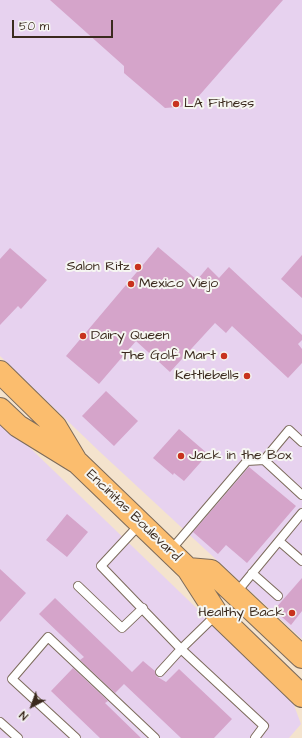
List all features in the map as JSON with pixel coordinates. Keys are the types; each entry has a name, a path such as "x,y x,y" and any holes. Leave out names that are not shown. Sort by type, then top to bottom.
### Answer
{"main road":[{"name":"Encinitas Boulevard","path":"0,372 56,426 78,463"},
{"name":"Encinitas Boulevard","path":"0,410 18,426 78,463 188,569 217,614 302,696"},
{"name":"Encinitas Boulevard","path":"188,569 211,571 302,657"}],"lane":[{"path":"264,460 289,430 302,442"},
{"path":"170,551 247,461 264,460 302,495"},
{"path":"235,594 302,513"},
{"path":"140,524 101,566 143,608 181,650 264,726 254,738"},
{"path":"280,541 302,562"},
{"path":"252,573 278,596"},
{"path":"78,586 122,628 143,608"},
{"path":"160,672 217,614"},
{"path":"76,738 12,679 48,638 156,738"},
{"path":"0,722 18,738"}],"shaded area":[{"path":"0,0 302,0 302,639 100,452 0,356"},
{"path":"0,419 292,700 301,724 289,738 0,738"}],"building":[{"path":"50,0 283,0 190,106 165,108 124,73 124,66"},
{"path":"158,247 197,280 208,267 219,278 229,267 302,335 302,340 298,344 302,349 302,363 288,378 232,326 226,333 215,323 170,372 136,341 99,384 66,356"},
{"path":"10,248 47,280 21,309 18,306 0,325 0,259"},
{"path":"302,255 302,298 281,279"},
{"path":"106,391 138,421 114,446 82,416"},
{"name":"Jack in the Box","path":"179,429 208,454 184,481 174,473 173,475 153,458"},
{"path":"249,467 296,506 247,563 226,545 218,554 193,532"},
{"path":"67,514 88,532 67,557 46,540"},
{"path":"0,569 26,593 0,622"},
{"path":"302,578 302,611 291,625 274,610"},
{"path":"55,598 132,672 143,661 155,671 156,676 166,682 179,669 232,719 214,738 181,738 124,684 115,693 80,660 84,657 39,614"},
{"path":"73,668 108,701 105,703 141,738 100,738 51,691"}],"place":[{"name":"LA Fitness","path":"176,104"},
{"name":"Salon Ritz","path":"138,267"},
{"name":"Mexico Viejo","path":"131,284"},
{"name":"Dairy Queen","path":"83,336"},
{"name":"The Golf Mart","path":"224,356"},
{"name":"Kettlebells","path":"247,376"},
{"name":"Jack in the Box","path":"181,456"},
{"name":"Healthy Back","path":"292,613"}]}
